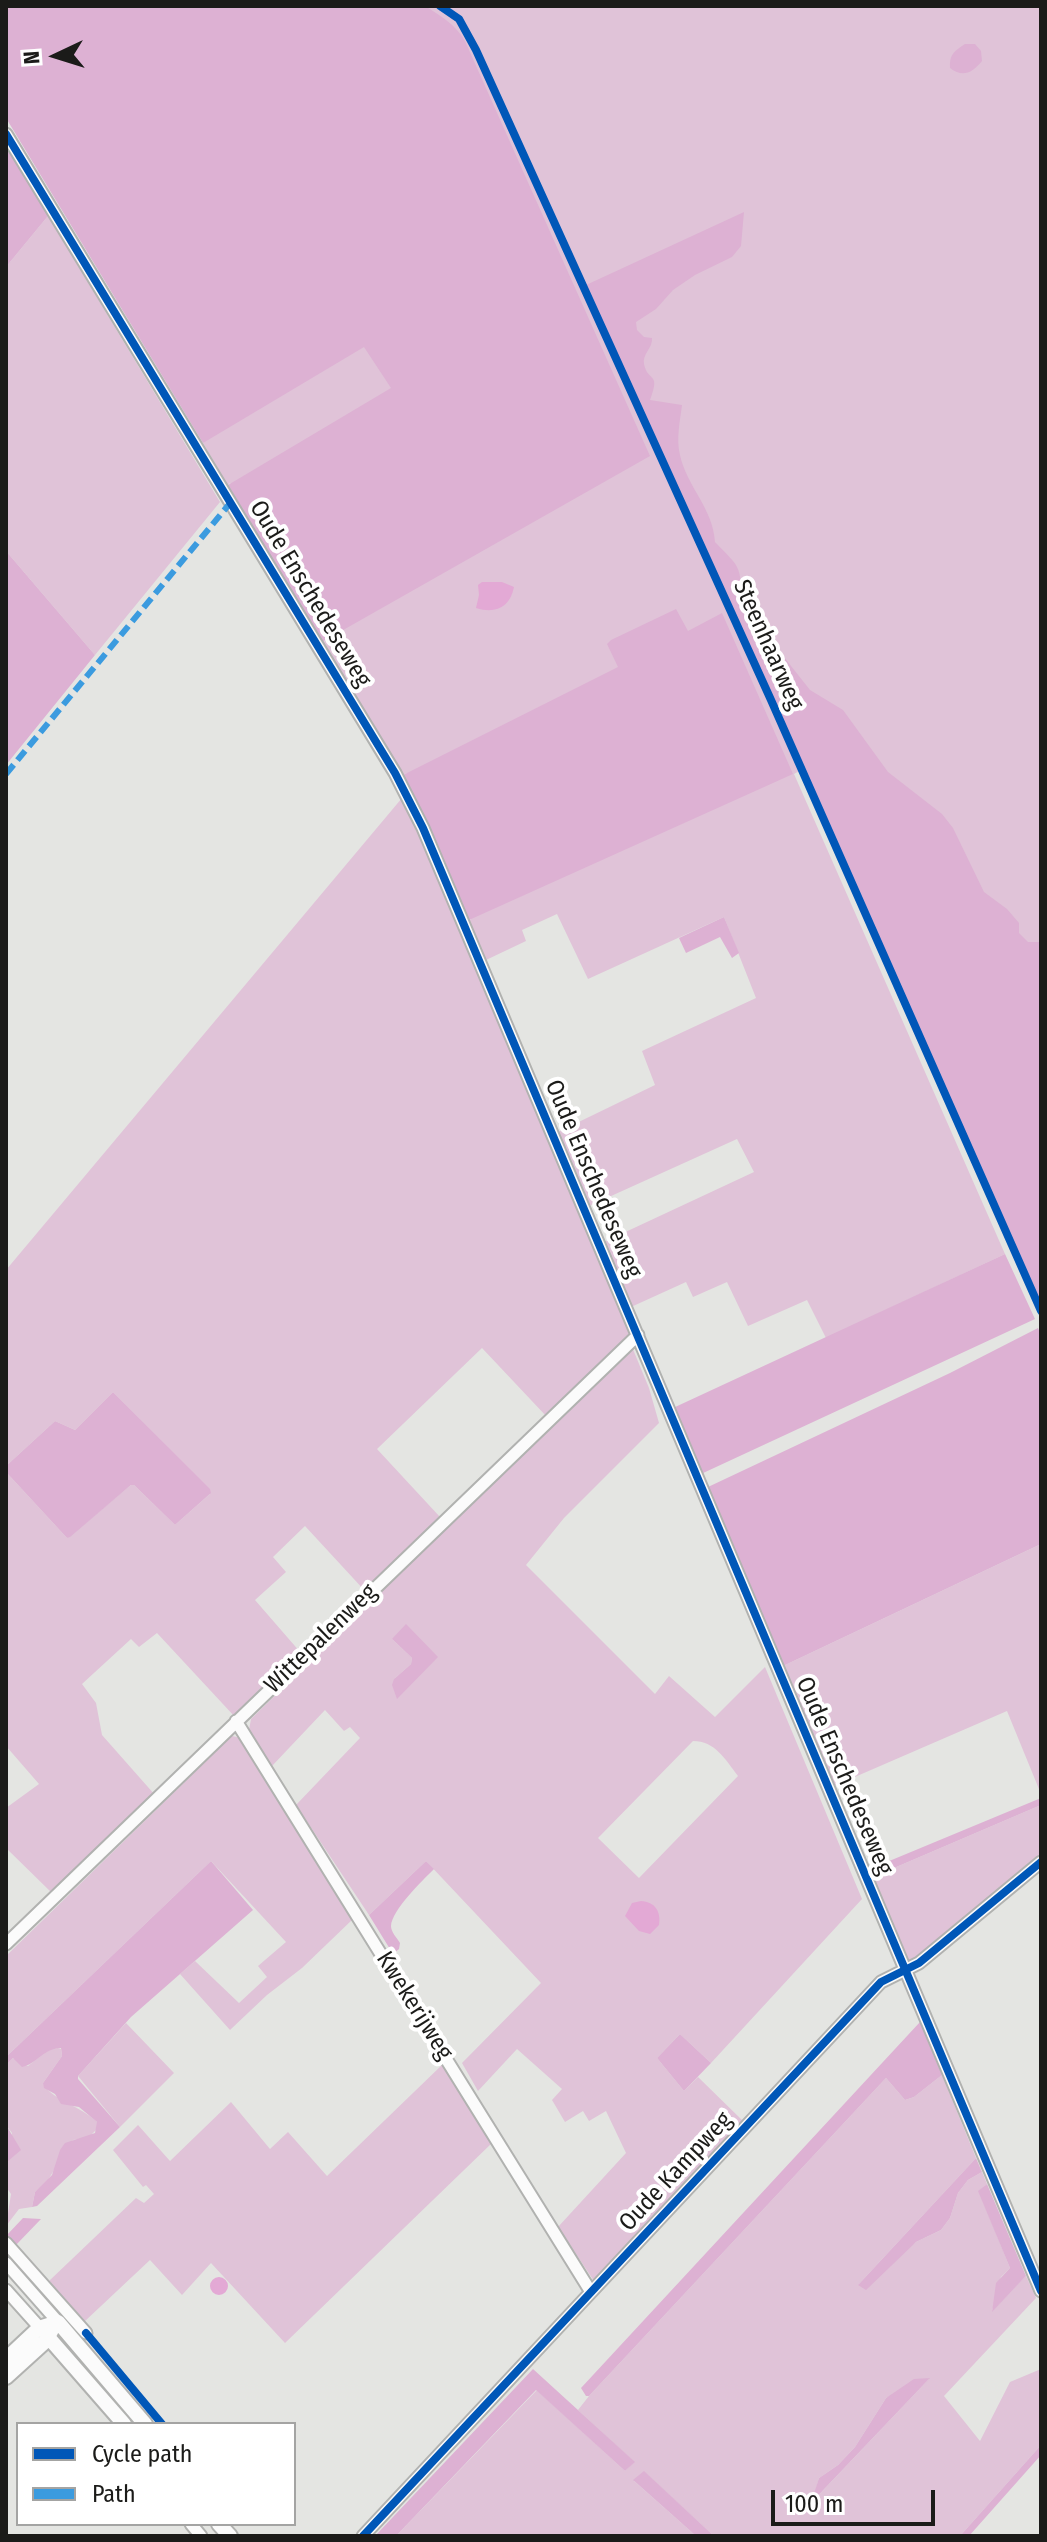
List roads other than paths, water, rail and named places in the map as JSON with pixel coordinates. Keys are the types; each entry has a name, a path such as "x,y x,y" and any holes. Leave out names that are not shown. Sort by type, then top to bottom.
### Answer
{"main road":[{"path":"7,2370 58,2322 143,2422"},
{"path":"44,2333 122,2422"}],"street":[{"name":"Oude Enschedeseweg","path":"6,134 395,773 423,828 1041,2291"},
{"name":"Wittepalenweg","path":"6,1944 638,1335"},
{"name":"Kwekerijweg","path":"236,1721 591,2292"},
{"name":"Oude Kampweg","path":"363,2536 881,1982 919,1963 1041,1862"},
{"path":"6,2243 86,2333"},
{"path":"6,2263 58,2322"},
{"path":"6,2290 44,2333"}]}
